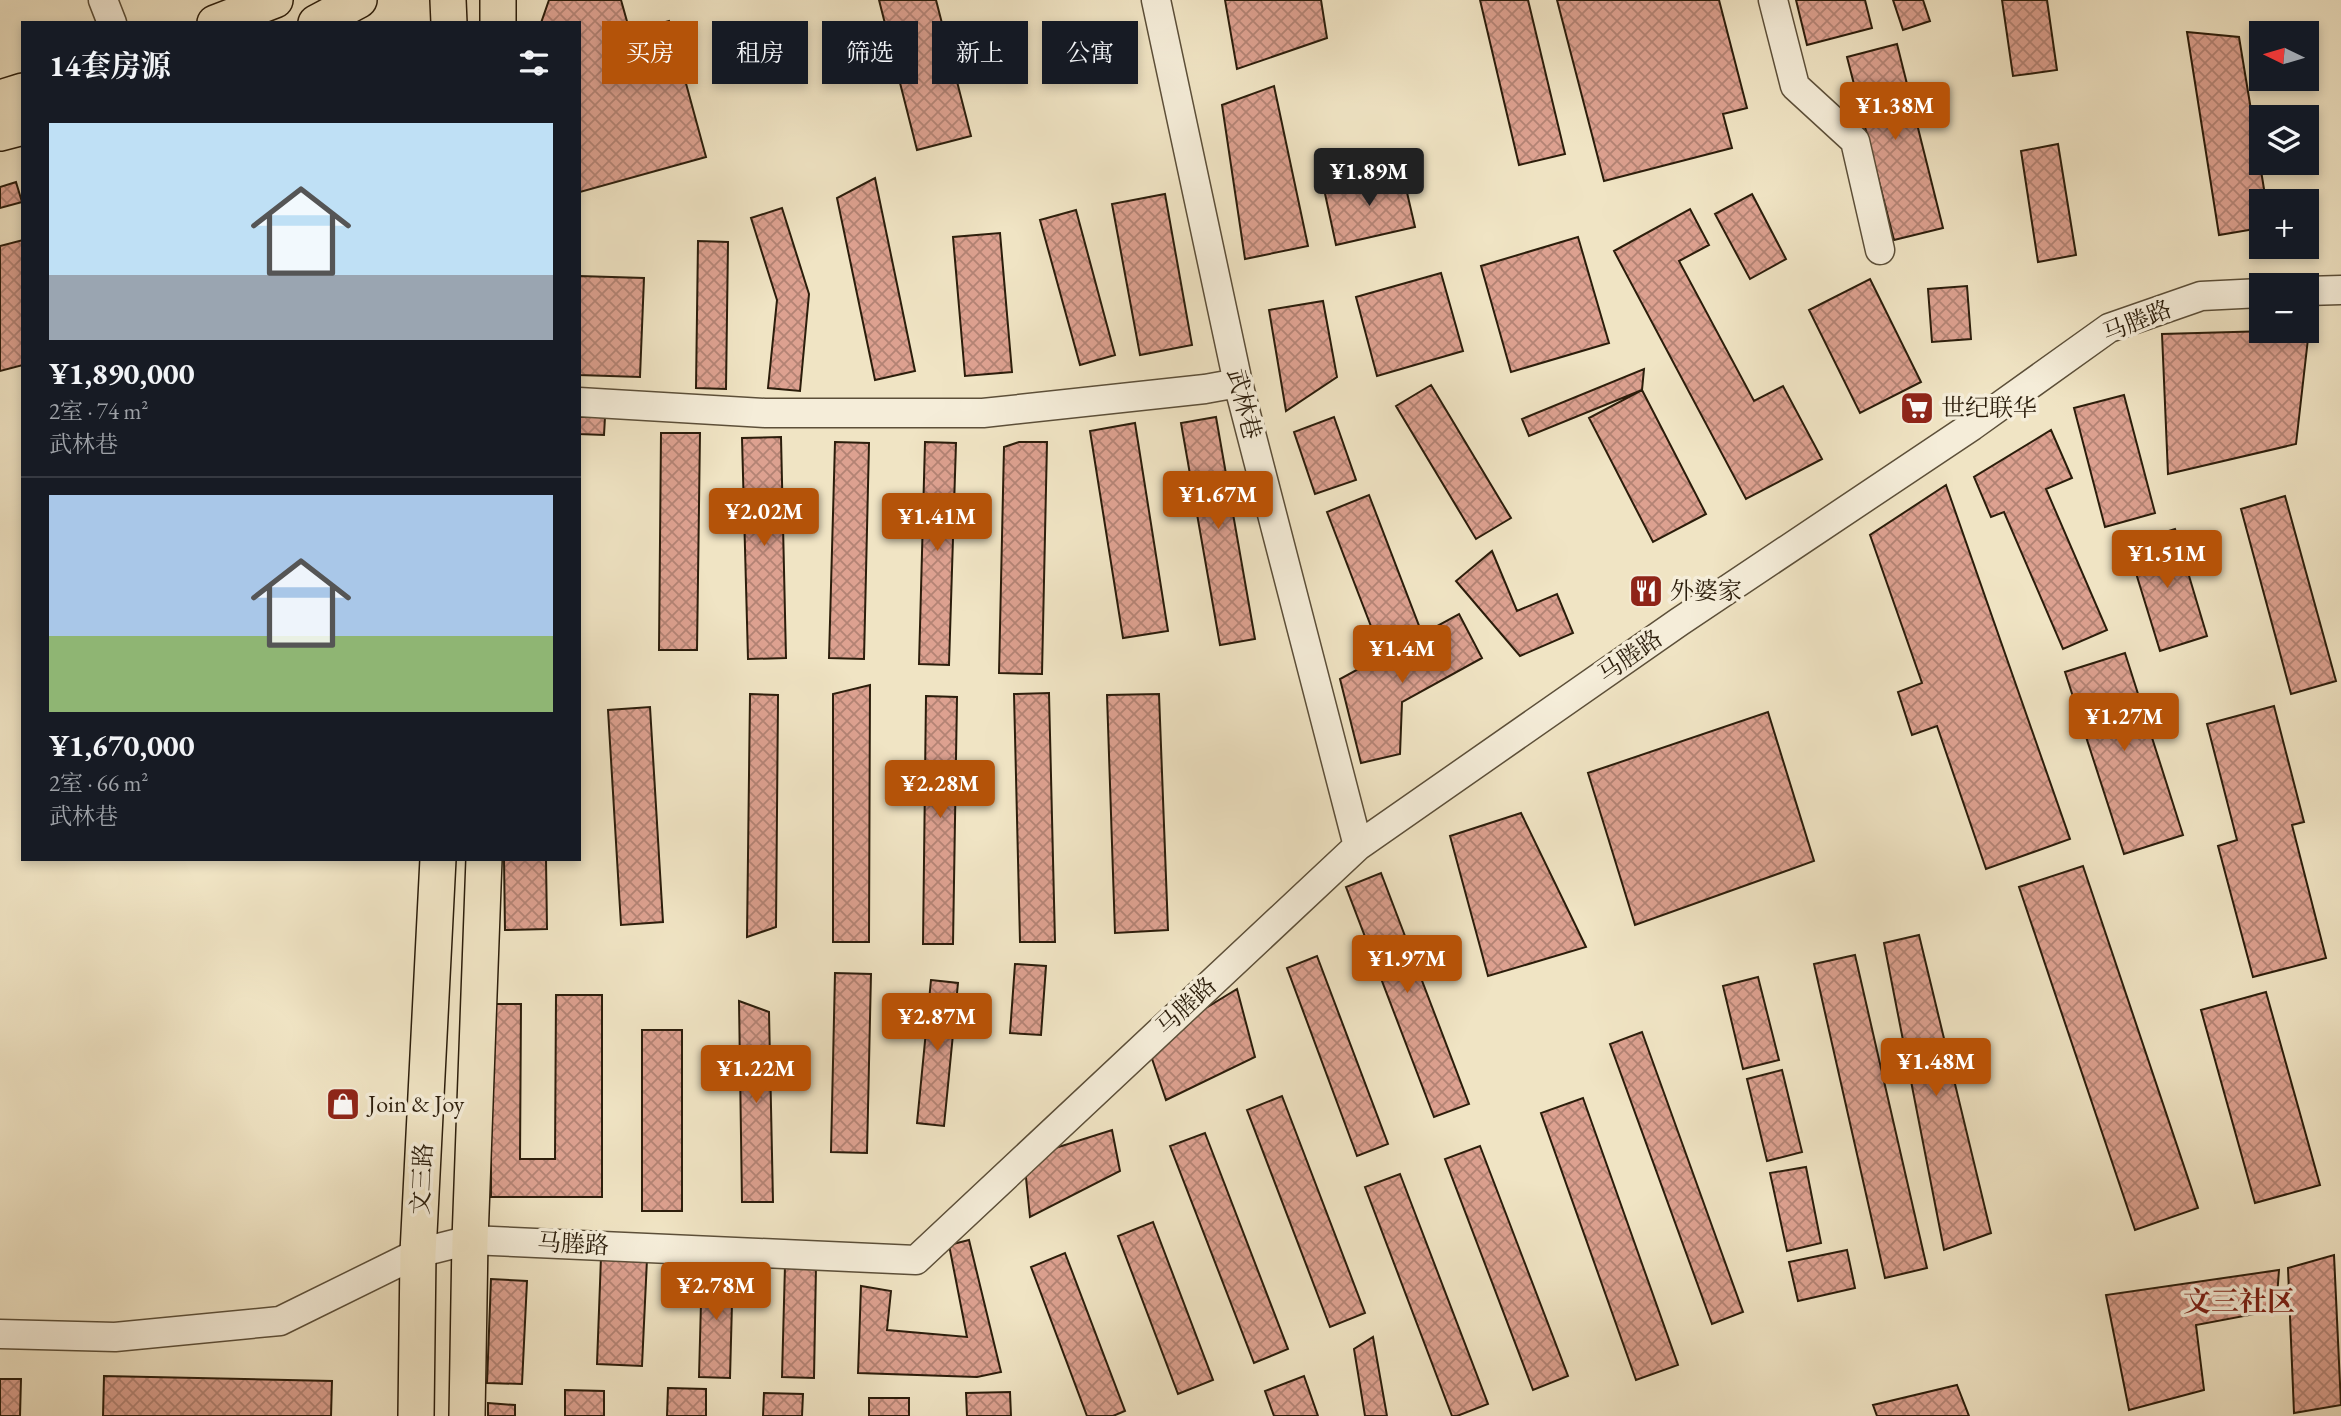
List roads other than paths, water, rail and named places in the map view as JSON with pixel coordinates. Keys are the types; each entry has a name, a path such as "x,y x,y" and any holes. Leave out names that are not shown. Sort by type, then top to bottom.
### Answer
{"main road":[{"path":"220,21 275,0"},
{"path":"320,21 359,0"},
{"path":"448,0 449,21"},
{"path":"498,0 498,21"},
{"path":"0,98 21,93"},
{"path":"0,133 21,128"},
{"name":"文三路","path":"416,1416 418,1253 438,861"},
{"name":"文三路","path":"467,1416 470,1240 484,861"}],"street":[{"path":"103,0 112,21"},
{"name":"武林巷","path":"1156,0 1238,383 1358,846"},
{"path":"1773,0 1795,86 1855,141 1880,250"},
{"path":"2319,291 2341,290"},
{"name":"马塍路","path":"0,1334 115,1337 280,1321 418,1253 470,1240 916,1260 1358,846 1679,622 1972,426 2109,328 2201,296 2249,294"},
{"path":"581,402 765,413 983,413 1205,389 1238,383"}],"place":[{"name":"世纪联华","path":"1917,408"},
{"name":"外婆家","path":"1646,591"},
{"name":"Join & Joy","path":"343,1104"}],"district":[{"name":"文三社区","path":"2239,1301"}]}
